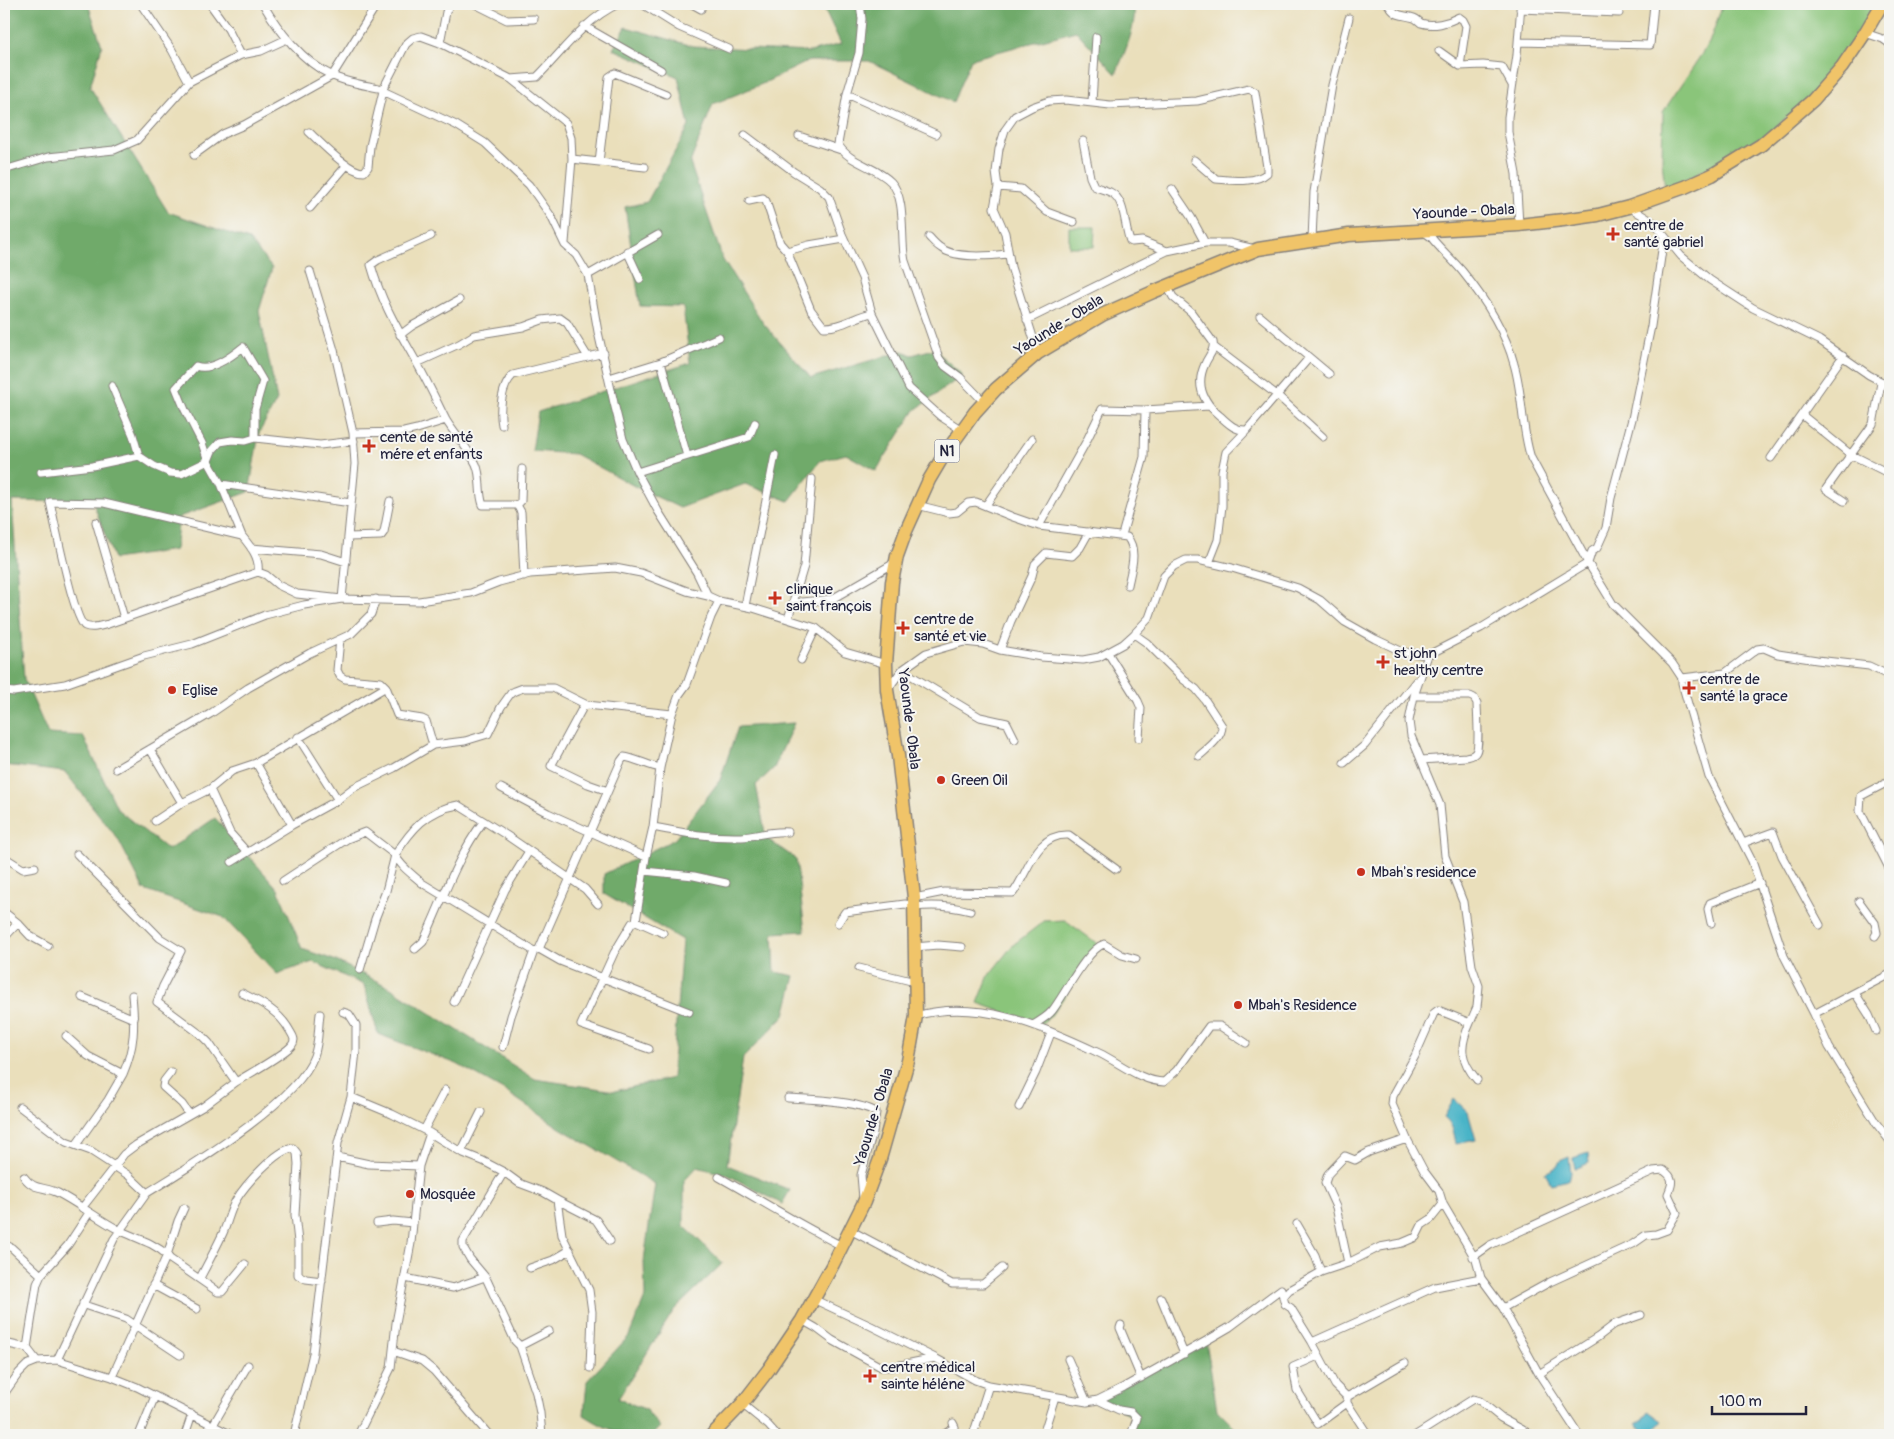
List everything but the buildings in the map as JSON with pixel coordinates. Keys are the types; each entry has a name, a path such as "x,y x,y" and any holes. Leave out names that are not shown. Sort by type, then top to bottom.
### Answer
{"highway":[{"name":"Yaounde - Obala","path":"712,1435 742,1404 769,1369 802,1320 842,1246 864,1202 880,1159 908,1061 916,1016 914,903 898,756 887,690 886,664 892,582 897,556 906,531 935,468 984,402 1018,369 1038,353 1102,315 1258,249 1349,235 1519,225 1590,216 1661,197 1712,175 1761,145 1813,100 1842,67 1882,4"}],"street":[{"path":"210,4 228,29 242,55"},
{"path":"263,4 287,39 332,76 383,90 456,125 485,143 529,185 551,216 565,245 576,255 588,275 598,332 624,439 637,472 658,511 698,573 708,596"},
{"path":"194,155 223,134 244,125 332,76 377,4"},
{"path":"440,43 446,12 450,4"},
{"path":"475,4 507,20 534,18"},
{"path":"511,79 537,77 584,26 603,11 618,4"},
{"path":"642,4 679,27 729,49"},
{"path":"692,4 701,9"},
{"path":"860,4 862,19 859,53 847,94 838,144 847,156 869,166 891,182 896,190 901,207 905,261 939,358 945,366 960,377 984,402"},
{"path":"1388,4 1393,12 1414,18 1421,23 1446,24 1459,18 1463,20 1466,26 1460,66"},
{"path":"1518,42 1650,45 1654,4"},
{"path":"142,6 172,50 189,82"},
{"path":"1519,225 1516,174 1508,132 1508,117 1518,42 1520,6 1619,13"},
{"path":"1312,240 1314,192 1328,105 1349,18"},
{"path":"584,26 661,70"},
{"path":"1865,33 1883,39 1890,44"},
{"path":"309,132 347,165 359,172 367,170 383,90 406,44 413,38 422,36 440,43 511,79 566,122 571,138 572,159 565,245"},
{"path":"1092,102 1096,37"},
{"path":"4,170 48,158 114,150 137,140 189,82 242,55 261,51 287,39"},
{"path":"1439,51 1460,66 1483,65 1502,67 1512,85"},
{"path":"599,162 609,77 615,73 666,94"},
{"path":"1038,353 1008,254 1005,233 994,208 998,187 996,172 999,149 1005,130 1015,116 1049,101 1092,102 1110,105 1197,102 1249,89 1255,92 1267,173 1262,178 1216,179 1194,160"},
{"path":"847,94 936,134"},
{"path":"745,136 794,172 820,188 829,197 844,239 862,278 872,313 909,388 940,416 957,427 959,434"},
{"path":"799,136 841,150"},
{"path":"1083,141 1090,177 1094,186 1111,192 1117,198 1122,209 1130,240 1132,242 1142,241 1167,251"},
{"path":"572,159 646,167"},
{"path":"310,208 347,165"},
{"path":"998,187 1021,189 1046,212 1074,222"},
{"path":"1172,189 1191,216 1205,243"},
{"path":"749,201 763,198 766,201 780,242 787,252 811,310 824,327 834,327 861,315 872,313"},
{"path":"1629,207 1653,222 1695,268 1732,295 1770,318 1819,340 1882,383 1890,386"},
{"path":"1422,231 1431,237 1479,292 1500,329 1514,363 1519,384 1527,445 1532,458 1588,563 1613,604 1672,663 1682,678 1693,726 1709,777 1743,843 1760,883 1784,956 1829,1047 1876,1123 1890,1141"},
{"path":"588,275 658,234"},
{"path":"431,236 371,265 384,304 446,420 475,462 479,472 483,505 517,505 521,501 522,469"},
{"path":"887,690 902,670 926,653 964,642 983,644 1000,650 1041,657 1066,659 1083,660 1108,653 1134,634 1149,618 1164,576 1174,566 1186,560 1198,560 1265,577 1298,588 1320,600 1345,622 1403,652 1428,655 1481,628 1588,563 1592,551 1597,548 1606,528 1614,484 1632,419 1651,326 1664,236"},
{"path":"929,237 942,250 963,255 991,256 1008,254"},
{"path":"787,252 816,243 844,239"},
{"path":"1027,320 1167,251 1205,243 1229,243 1258,249"},
{"path":"627,252 640,279"},
{"path":"310,272 334,350 354,437 355,464 342,599"},
{"path":"1167,286 1173,297 1191,312 1203,327 1213,342 1214,347 1277,395 1323,437"},
{"path":"400,335 412,326 459,300"},
{"path":"1260,316 1329,374"},
{"path":"417,363 474,335 522,327 542,320 560,318 567,323 588,357"},
{"path":"609,378 661,362 718,337"},
{"path":"255,438 255,409 263,381 256,366 243,347 222,361 201,368 196,366 176,388 202,443 208,461 221,484 242,536 259,564 258,572"},
{"path":"1214,347 1204,365 1200,387 1204,399 1215,412 1239,431 1247,430"},
{"path":"502,425 500,415 501,402 507,381 513,375 604,353"},
{"path":"1770,458 1843,356"},
{"path":"1209,563 1218,540 1222,506 1222,471 1226,452 1309,358"},
{"path":"661,362 687,456"},
{"path":"1844,501 1826,489 1873,424 1882,383"},
{"path":"112,386 133,436 139,456"},
{"path":"1039,526 1086,442 1102,409 1145,410 1209,406"},
{"path":"1122,535 1144,457 1145,410"},
{"path":"1802,415 1850,454 1890,474"},
{"path":"42,472 92,466 139,456 170,473 181,474 208,461 212,451 220,442 232,440 245,441 255,438 320,445 354,437 404,432 446,420"},
{"path":"637,472 749,437 755,423"},
{"path":"986,505 1032,439"},
{"path":"745,606 775,455"},
{"path":"788,619 804,566 812,479"},
{"path":"221,484 352,503"},
{"path":"348,537 380,536 384,532 390,501"},
{"path":"242,536 104,503 50,502 67,577 82,624 93,627 108,624 250,573 258,572 297,594 342,599 430,601 471,593 499,582 524,576 616,568 641,573 672,586 719,601 745,606 816,628 845,652 886,664"},
{"path":"917,505 949,513 957,512 968,503 976,502 1013,518 1039,526 1122,535 1132,542 1133,555 1128,585"},
{"path":"517,505 521,512 524,576"},
{"path":"96,522 124,618"},
{"path":"1000,650 1032,576 1035,564 1046,553 1072,556 1080,548 1089,532"},
{"path":"251,548 321,554 346,562"},
{"path":"793,602 832,598 891,565 897,556"},
{"path":"4,691 14,692 65,684 144,656 192,644 265,615 304,605 342,599"},
{"path":"116,769 210,714 248,688 310,653 351,634 370,614 376,599"},
{"path":"649,1049 581,1025 614,953 632,923 636,921 646,857 653,827 660,768 672,714 679,695 687,684 711,617 719,601"},
{"path":"801,660 816,628"},
{"path":"1134,634 1196,689 1206,700 1222,726 1218,737 1199,756"},
{"path":"340,639 337,670 340,676 345,679 382,682 386,686 397,715 426,721 433,745"},
{"path":"1682,678 1725,673 1757,649 1764,648 1778,654 1869,666 1890,676"},
{"path":"1108,653 1141,708 1139,738"},
{"path":"1428,655 1414,696 1409,722 1411,736 1440,805 1445,856 1463,902 1472,966 1479,986 1477,1007 1463,1040 1462,1049 1468,1070 1477,1080"},
{"path":"902,670 980,717 1007,723 1016,739"},
{"path":"1344,764 1370,738 1420,677"},
{"path":"155,821 182,802 210,789 232,772 256,763 386,686"},
{"path":"232,862 292,824 338,800 353,788 394,768 433,745 465,741 488,734 501,707 511,693 522,688 553,688 587,706 672,714"},
{"path":"1414,696 1470,696 1477,703 1478,743 1476,752 1472,756 1466,757 1421,760"},
{"path":"587,706 580,710 551,766 588,784 608,791"},
{"path":"298,737 338,800"},
{"path":"150,749 182,802"},
{"path":"503,1046 511,1016 536,950 558,909 624,757 660,768"},
{"path":"256,763 292,824"},
{"path":"1890,781 1860,796 1860,811 1890,870"},
{"path":"502,788 548,813 646,857"},
{"path":"210,789 230,833 247,852"},
{"path":"360,970 375,919 386,891 395,855 416,826 444,807 458,805 585,889 598,904"},
{"path":"415,949 423,942 452,876 483,822"},
{"path":"653,827 709,837 744,837 776,831 788,832"},
{"path":"283,880 347,839 365,832 395,855 398,862 422,883 536,950 560,962 689,1012"},
{"path":"1743,843 1773,832 1782,856 1820,925"},
{"path":"838,923 845,912 911,904 944,892 1013,893 1034,855 1042,845 1060,834 1069,835 1116,869"},
{"path":"454,1002 505,890 529,851"},
{"path":"76,854 160,938 182,951 157,1002 205,1038 236,1082"},
{"path":"4,857 23,869 36,867"},
{"path":"644,871 694,876 726,883"},
{"path":"1711,923 1708,909 1710,903 1760,883"},
{"path":"1859,901 1875,923 1877,933 1875,936"},
{"path":"914,903 970,911"},
{"path":"4,912 30,936 48,946"},
{"path":"636,921 663,933"},
{"path":"4,938 18,923"},
{"path":"1033,1025 1051,1012 1089,956 1098,946 1104,944 1122,955 1136,959"},
{"path":"914,947 938,945 962,947"},
{"path":"859,968 915,982"},
{"path":"1814,1014 1890,974"},
{"path":"82,1208 124,1154 136,1145 204,1106 294,1043 294,1038 285,1021 271,1008 242,992"},
{"path":"1855,993 1869,1015 1876,1031"},
{"path":"76,1145 108,1100 123,1074 131,1054 134,1019 132,995"},
{"path":"82,997 134,1019"},
{"path":"916,1016 930,1012 958,1009 1006,1017 1033,1025 1098,1053 1142,1077 1156,1082 1164,1082 1177,1070 1209,1026 1220,1026 1246,1043"},
{"path":"1470,1023 1438,1010 1434,1013 1415,1056 1393,1096 1392,1104 1407,1139 1424,1171 1439,1191 1443,1204 1476,1260 1481,1278 1503,1308 1539,1374 1579,1435"},
{"path":"294,1435 311,1367 338,1143 352,1097 356,1025 349,1014 343,1012"},
{"path":"57,1360 119,1230 148,1193 236,1135 291,1088 315,1055 320,1014"},
{"path":"1019,1107 1036,1072 1051,1033"},
{"path":"66,1036 88,1056 123,1074"},
{"path":"171,1072 164,1081 163,1087 182,1104 189,1114"},
{"path":"358,1435 390,1374 396,1323 414,1223 419,1166 427,1131 445,1090"},
{"path":"352,1097 427,1131 461,1152 504,1172 519,1183 543,1192 596,1220 610,1241"},
{"path":"788,1098 846,1104 876,1112 873,1132 861,1175 864,1202"},
{"path":"20,1107 66,1142 91,1151 128,1175 148,1193"},
{"path":"461,1152 481,1112"},
{"path":"1348,1263 1336,1207 1326,1183 1328,1174 1345,1156 1355,1160 1369,1152 1407,1139"},
{"path":"200,1278 223,1232 236,1200 272,1160 286,1149 293,1148 297,1153 298,1164 296,1215 298,1275 306,1279 322,1280"},
{"path":"336,1157 369,1164 419,1166"},
{"path":"1473,1257 1490,1244 1653,1171 1663,1170 1672,1177 1673,1184 1668,1194 1677,1213 1667,1230 1646,1235 1633,1244 1558,1278 1503,1308"},
{"path":"504,1172 463,1240 463,1247 470,1259 485,1276 515,1341 520,1346 536,1393 542,1435"},
{"path":"719,1177 780,1211 802,1226 842,1246"},
{"path":"24,1178 29,1184 53,1190 119,1230 159,1248 174,1263 200,1278 218,1292 222,1292 245,1264"},
{"path":"557,1200 562,1236 589,1290 592,1312 590,1368"},
{"path":"1283,1297 1289,1290 1321,1272 1348,1263 1380,1247 1402,1243 1416,1237 1422,1225 1431,1219 1443,1204"},
{"path":"112,1377 167,1255 184,1208"},
{"path":"27,1348 34,1296 41,1275 68,1245 89,1213"},
{"path":"377,1223 393,1221 414,1223"},
{"path":"1297,1224 1315,1255 1321,1272"},
{"path":"850,1230 952,1284 983,1284 1002,1268"},
{"path":"4,1246 12,1248 41,1275"},
{"path":"530,1268 553,1260 570,1250"},
{"path":"405,1278 453,1288 485,1276"},
{"path":"1312,1342 1325,1338 1384,1308 1435,1287 1481,1278"},
{"path":"153,1285 197,1309"},
{"path":"813,1299 989,1385 1087,1402 1098,1400 1184,1354 1230,1327 1281,1289 1285,1304 1292,1308 1318,1356 1368,1435"},
{"path":"1161,1298 1184,1354"},
{"path":"83,1303 122,1317 180,1355"},
{"path":"1539,1374 1598,1337 1615,1324 1641,1315"},
{"path":"802,1320 832,1340 882,1367 891,1367 935,1358"},
{"path":"1121,1325 1120,1328 1142,1378"},
{"path":"520,1346 549,1332"},
{"path":"4,1343 27,1348 37,1361"},
{"path":"393,1351 422,1362 434,1371 489,1435"},
{"path":"1318,1356 1293,1367 1297,1390 1318,1424 1347,1400 1405,1363"},
{"path":"1068,1359 1087,1402"},
{"path":"4,1394 27,1365 37,1361 57,1360 112,1377 155,1396 232,1435"},
{"path":"213,1425 248,1365"},
{"path":"973,1435 989,1385"},
{"path":"139,1435 155,1396"},
{"path":"1043,1435 1055,1397"},
{"path":"1098,1400 1119,1410 1130,1412 1138,1418 1131,1435"},
{"path":"1416,1435 1473,1400 1480,1401 1500,1418 1532,1435"},
{"path":"742,1404 768,1425 777,1435"},
{"path":"185,1435 192,1414"},
{"path":"943,1435 955,1427 953,1423"}],"green space":[{"path":"4,4 88,4 102,46 90,87 168,212 249,240 272,268 259,311 277,400 259,433 249,492 179,517 175,550 114,559 93,502 12,501 24,679 48,734 83,736 118,810 168,850 215,818 278,889 302,949 334,960 389,987 535,1079 615,1091 672,1078 682,940 604,894 604,874 675,839 720,780 738,727 794,723 774,768 756,785 766,838 796,859 805,931 773,933 775,972 795,976 785,1015 743,1058 727,1165 790,1190 782,1204 728,1175 697,1167 684,1181 684,1226 723,1263 674,1310 618,1399 645,1409 660,1427 652,1435 616,1431 584,1415 587,1381 629,1336 645,1297 644,1260 655,1184 560,1128 505,1091 457,1064 378,1034 364,985 313,962 277,974 223,917 144,890 118,839 65,772 4,765"},
{"path":"822,4 1133,4 1134,20 1132,29 1116,74 1076,31 971,59 953,102 869,61 809,61 762,84 713,104 690,163 723,260 763,323 811,378 903,351 912,355 937,348 940,355 963,375 915,410 876,471 846,454 820,461 789,501 745,484 680,508 575,454 532,451 538,412 690,363 683,307 640,306 625,207 647,202 689,126 678,77 613,49 626,27 693,46 810,52 841,44"},
{"path":"1723,4 1882,4 1871,25 1813,95 1760,140 1665,190 1662,160 1663,112 1709,43"},
{"path":"1069,227 1095,227 1094,247 1069,247"},
{"path":"1065,920 1102,947 1094,954 1050,1017 1039,1025 978,1003 989,975 1013,945 1044,921"},
{"path":"1206,1341 1217,1410 1242,1435 1131,1435 1137,1417 1098,1400"}],"water":[{"path":"1454,1099 1468,1112 1476,1140 1456,1144 1454,1132 1444,1117"},
{"path":"1588,1153 1589,1163 1575,1169 1573,1158"},
{"path":"1569,1157 1571,1173 1569,1180 1551,1184 1545,1173 1557,1167 1560,1161"},
{"path":"1648,1411 1662,1421 1649,1435 1636,1424 1641,1421"}],"place":[{"name":"centre de santé gabriel","path":"1613,234"},
{"name":"cente de santé mére et enfants","path":"369,446"},
{"name":"clinique saint françois","path":"775,598"},
{"name":"centre de santé et vie","path":"903,628"},
{"name":"st john healthy centre","path":"1383,662"},
{"name":"centre de santé la grace","path":"1689,688"},
{"name":"Eglise","path":"172,690"},
{"name":"Green Oil","path":"941,780"},
{"name":"Mbah's residence","path":"1361,872"},
{"name":"Mbah's Residence","path":"1238,1005"},
{"name":"Mosquée","path":"410,1194"},
{"name":"centre médical sainte héléne","path":"870,1376"}]}
